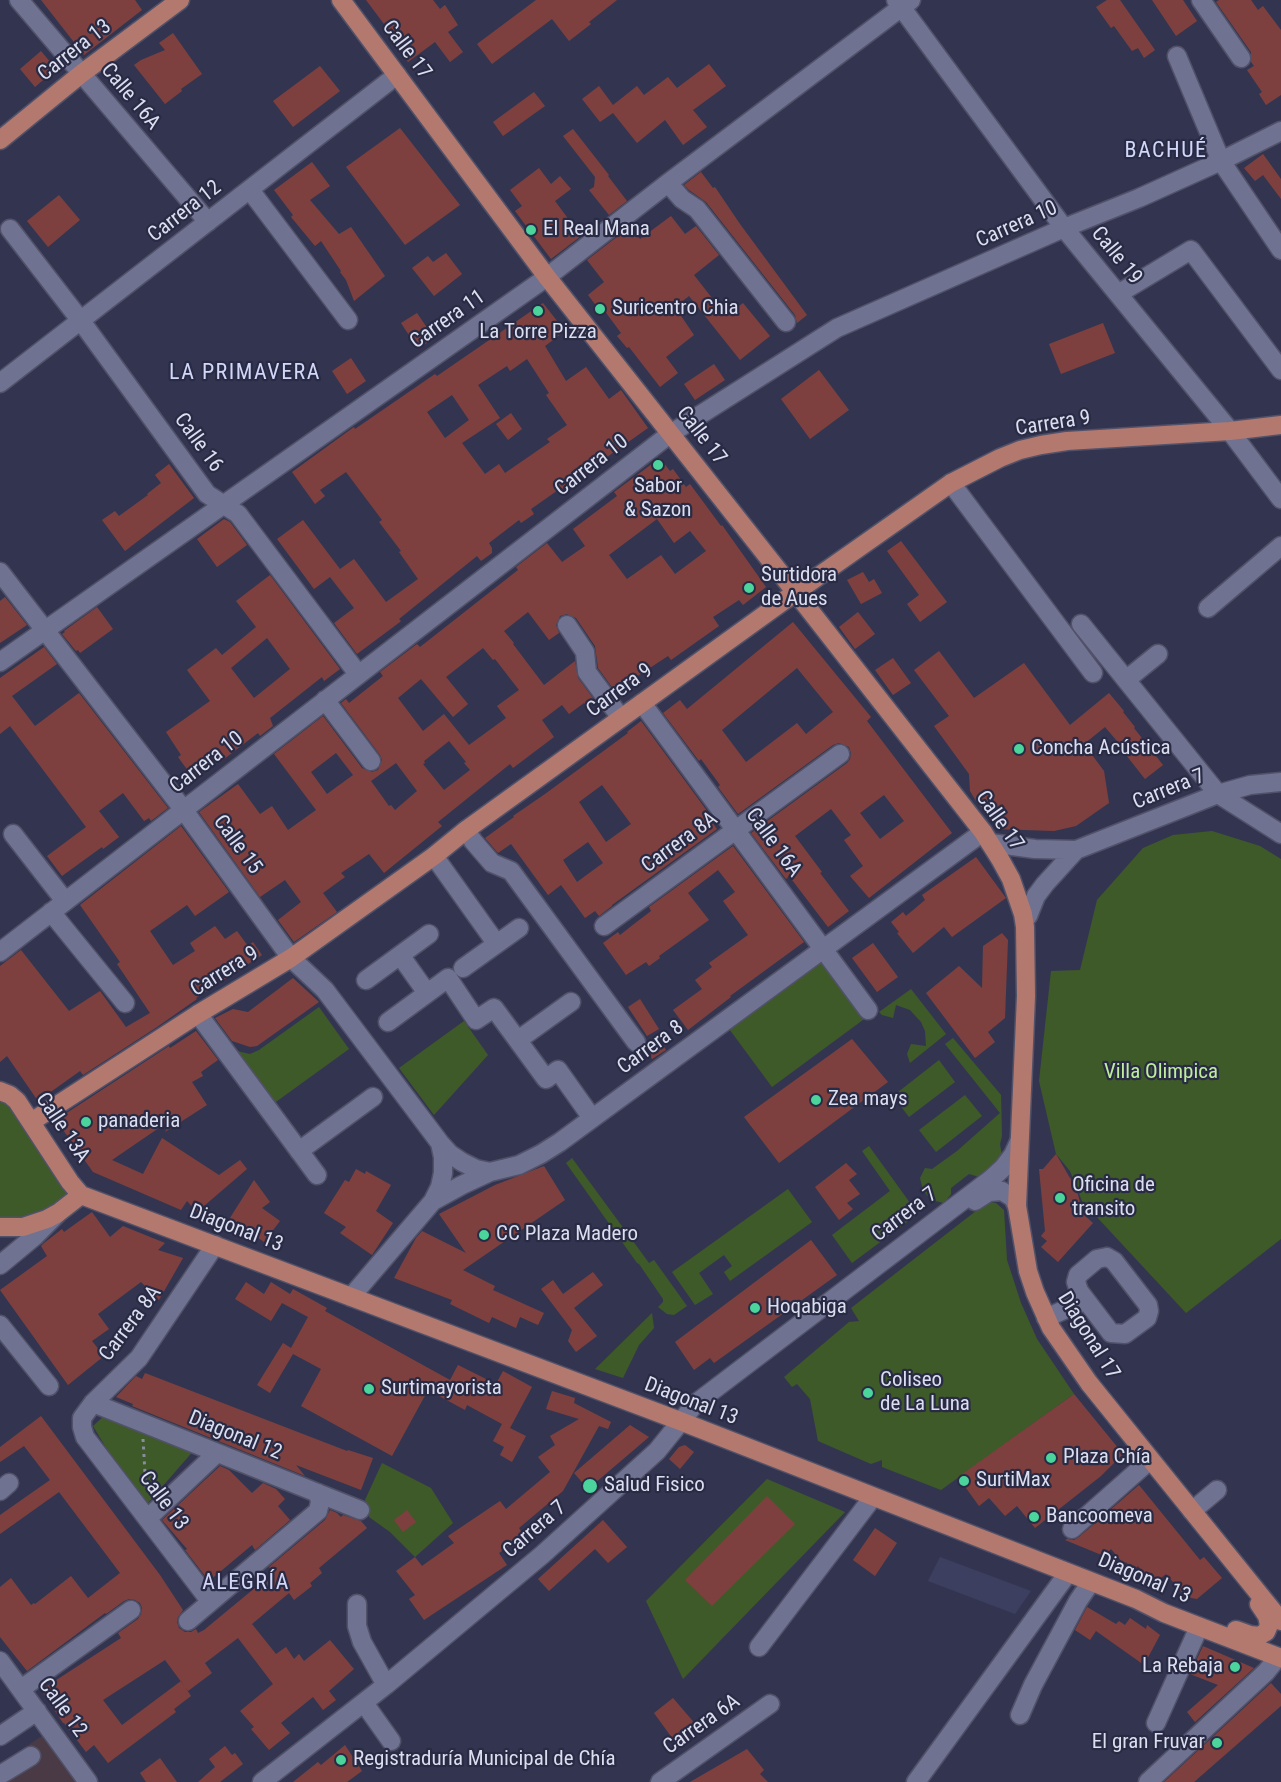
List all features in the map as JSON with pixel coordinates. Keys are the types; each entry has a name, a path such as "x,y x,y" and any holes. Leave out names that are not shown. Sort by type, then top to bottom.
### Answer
{"main road":[{"name":"Carrera 13","path":"0,140 81,74 180,0"},
{"name":"Calle 17","path":"341,0 547,278 796,592 986,837 1011,879 1024,909"},
{"name":"Carrera 9","path":"31,1122 198,1014 291,958 796,592 951,483 1000,458 1041,445 1067,441 1230,431 1281,425"},
{"name":"Diagonal 17","path":"1024,909 1026,996 1017,1206 1028,1271 1046,1318 1075,1365 1261,1595"},
{"name":"Calle 13A","path":"1,1091 17,1101 81,1195"},
{"path":"0,1227 23,1227 35,1224 58,1213 81,1195"},
{"name":"Diagonal 13","path":"81,1195 680,1421 873,1497 1063,1580 1091,1582 1279,1658"},
{"path":"1164,1613 1181,1608 1250,1635 1259,1636 1266,1632 1269,1625 1267,1616 1258,1603 1261,1595"},
{"path":"1261,1595 1281,1621"}],"street":[{"name":"Calle 16A","path":"19,0 208,222"},
{"path":"1201,0 1241,58"},
{"name":"Carrera 11","path":"0,662 547,278 903,2"},
{"name":"Calle 19","path":"903,2 1064,228 1281,497"},
{"path":"1177,57 1221,161 1281,250"},
{"name":"Carrera 12","path":"0,383 397,75"},
{"name":"Carrera 10","path":"0,951 670,434 837,328 1064,228 1139,198 1281,132"},
{"path":"668,183 682,199 697,209 786,322"},
{"path":"250,190 348,320"},
{"name":"Calle 16","path":"10,229 81,321 207,494 238,514 358,674"},
{"path":"1118,294 1191,250 1281,370"},
{"path":"951,483 1093,674"},
{"path":"1208,608 1281,546"},
{"name":"Calle 15","path":"0,572 183,809 291,958 325,990 440,1143 462,1162 476,1169 490,1172"},
{"path":"1081,624 1218,794 1281,834"},
{"path":"567,625 585,652 587,672 621,718"},
{"path":"1126,680 1158,654"},
{"path":"325,700 371,761"},
{"name":"Calle 16A","path":"642,703 868,1010"},
{"name":"Carrera 8A","path":"604,926 840,754"},
{"name":"Carrera 7","path":"986,837 1035,849 1076,850 1218,794 1250,785 1281,782"},
{"path":"466,830 492,863 511,871 636,1042"},
{"path":"13,834 58,907 125,1003"},
{"name":"Carrera 8","path":"351,1297 433,1201 490,1172 519,1165 541,1154 824,950 986,837"},
{"name":"Carrera 7","path":"1024,909 1076,850"},
{"path":"434,856 496,943"},
{"path":"463,968 519,928"},
{"path":"366,980 429,934"},
{"path":"400,956 427,993"},
{"path":"388,1022 448,978 476,1020 494,1008 546,1079 558,1070 592,1118"},
{"path":"518,1040 571,1002"},
{"path":"198,1014 317,1175"},
{"path":"299,1151 373,1097"},
{"name":"Carrera 7","path":"262,1782 364,1703 559,1540 657,1451 690,1409 703,1398 991,1179 1003,1168 1019,1142"},
{"path":"433,1201 440,1187 443,1173 440,1143"},
{"name":"Carrera 7","path":"712,1435 700,1424 701,1410 983,1195 1002,1191 1013,1198 1017,1206"},
{"path":"0,1265 58,1213"},
{"name":"Carrera 8A","path":"82,1427 82,1418 93,1403 139,1358 215,1245"},
{"path":"1046,1318 1086,1300"},
{"path":"0,1325 49,1386"},
{"name":"Diagonal 12","path":"93,1403 360,1510"},
{"name":"Calle 13","path":"82,1427 85,1437 210,1601"},
{"path":"148,1518 217,1453"},
{"path":"1072,1529 1150,1460"},
{"path":"1192,1510 1217,1490"},
{"path":"188,1621 318,1511 320,1502 318,1493"},
{"path":"759,1647 873,1497"},
{"path":"916,1782 1063,1580"},
{"path":"1020,1715 1033,1685 1078,1601 1091,1582"},
{"path":"357,1604 357,1626 362,1642 386,1685"},
{"path":"21,1689 131,1610"},
{"path":"1156,1723 1199,1627"},
{"path":"1148,1782 1279,1658"},
{"name":"Calle 12","path":"0,1661 88,1782"},
{"path":"364,1703 391,1741"},
{"name":"Carrera 6A","path":"660,1782 770,1704"},
{"path":"0,1736 37,1712"},
{"path":"0,1775 31,1756"}],"path":[{"path":"142,1423 148,1518"}],"shaded area":[{"path":"940,1557 1031,1591 1015,1614 928,1581"},
{"path":"48,1732 82,1782 0,1782 0,1764"}],"green space":[{"name":"Villa Olimpica","path":"1212,831 1260,846 1281,859 1281,1239 1186,1313 1082,1201 1070,1171 1056,1154 1039,1081 1051,971 1080,970 1097,900 1143,848 1173,835"},
{"path":"823,949 871,1014 772,1087 724,1022"},
{"path":"911,989 946,1034 910,1063 907,1054 911,1044 926,1046 925,1031 921,1022 910,1010 896,1005 893,1018 879,1012"},
{"path":"319,1007 349,1049 273,1104 231,1048 250,1054 259,1050"},
{"path":"464,1021 488,1055 434,1115 399,1068"},
{"path":"953,1038 1001,1095 1002,1136 1000,1144 1002,1156 999,1164 979,1177 969,1174 951,1188 951,1194 944,1203 931,1200 923,1190 920,1178 925,1168 932,1169 957,1151 1000,1113 945,1044"},
{"path":"939,1060 955,1082 909,1117 893,1096"},
{"path":"965,1095 982,1116 936,1152 919,1130"},
{"path":"0,1096 4,1097 74,1195 56,1211 0,1222"},
{"path":"869,1146 918,1214 852,1263 832,1235 890,1191 862,1151"},
{"path":"572,1158 649,1263 654,1260 687,1306 674,1315 667,1314 658,1307 663,1299 566,1163"},
{"path":"788,1189 812,1222 730,1281 724,1272 732,1266 724,1255 699,1273 713,1294 695,1305 672,1272"},
{"path":"990,1202 996,1203 1004,1210 1007,1260 1021,1303 1037,1339 1074,1394 941,1490 882,1467 882,1460 871,1464 818,1441 810,1399 797,1384 792,1387 784,1377 849,1322 859,1321 851,1308"},
{"path":"652,1313 654,1328 639,1345 623,1378 595,1369"},
{"path":"105,1415 195,1449 148,1503 132,1491 93,1426"},
{"path":"382,1463 431,1488 453,1523 415,1557 390,1532 369,1517 365,1500"},
{"path":"767,1479 845,1512 683,1679 646,1601"}],"building":[{"path":"41,0 135,0 142,10 84,55"},
{"path":"366,0 433,0 440,9 445,5 458,25 448,32 463,52 450,62 435,42 408,62 389,38 393,36"},
{"path":"536,0 617,0 569,41 552,19 492,64 477,44"},
{"path":"1107,0 1120,0 1155,50 1144,58 1138,48 1132,51 1114,26 1111,28 1096,7"},
{"path":"1152,0 1183,0 1197,21 1176,36"},
{"path":"1219,0 1251,0 1258,10 1263,6 1281,30 1281,95 1266,105 1259,94 1262,92 1247,70 1254,66 1251,62 1251,52 1216,2"},
{"path":"173,33 202,74 165,104 134,65 165,50 159,43"},
{"path":"41,51 56,69 35,87 20,69"},
{"path":"709,64 726,86 693,110 707,127 683,145 665,120 637,143 613,113 600,122 582,99 599,86 613,105 637,86 644,95 668,77 677,88"},
{"path":"320,66 340,91 293,127 273,101"},
{"path":"534,92 545,106 503,136 493,122"},
{"path":"400,128 460,205 405,245 346,167"},
{"path":"573,129 627,201 609,215 589,190 594,187 595,177 563,136"},
{"path":"1263,154 1281,179 1281,199 1263,175 1255,181 1244,168"},
{"path":"312,162 330,186 310,200 339,234 351,227 385,276 354,301 346,280 321,241 315,246 291,217 293,215 274,190"},
{"path":"539,168 551,184 560,176 571,189 555,201 581,236 551,259 515,211 522,206 510,190"},
{"path":"701,172 713,188 715,187 807,315 797,323 795,315 706,202 684,185"},
{"path":"59,195 80,220 48,247 27,221"},
{"path":"671,216 685,234 696,226 719,255 694,275 726,316 743,303 770,336 740,360 689,296 675,307 694,335 666,357 678,373 660,387 629,347 627,348 617,336 621,333 604,310 601,312 588,295 604,282 587,260 631,226 640,239"},
{"path":"446,253 462,274 434,296 412,268 428,256 433,262"},
{"path":"543,303 565,331 545,346 566,381 586,367 609,399 621,390 648,428 531,509 534,514 521,523 519,520 489,543 492,553 481,561 477,556 399,619 400,622 357,654 334,623 354,608 330,577 314,589 277,539 303,520 340,569 354,559 386,602 418,579 379,522 382,520 346,472 320,490 325,496 315,504 292,472 354,427 355,429 435,374 437,376","holes":["527,359 549,393 546,395 567,425 547,439 550,442 505,473 499,464 485,474 462,443 500,418 478,385 507,366 510,371","452,395 469,420 445,438 427,412"]},
{"path":"417,313 434,338 418,349 401,323"},
{"path":"1103,323 1115,353 1061,374 1049,344"},
{"path":"351,358 366,381 347,394 332,371"},
{"path":"714,364 725,380 695,400 684,384"},
{"path":"819,370 849,410 810,439 781,399"},
{"path":"511,413 522,429 508,440 496,424"},
{"path":"660,458 670,471 673,469 686,487 690,484 766,587 743,605 739,600 713,617 719,626 671,660 668,656 633,679 634,681 617,694 598,668 595,646 576,618 567,614 560,616 556,625 559,633 549,640 528,612 504,631 513,644 544,685 575,661 578,678 595,701 587,707 584,703 569,714 562,705 542,720 554,737 513,768 510,764 438,822 442,826 384,873 369,854 341,873 345,877 323,893 337,912 294,942 278,920 301,902 285,880 260,897 199,812 238,784 260,814 272,806 288,830 316,810 274,754 323,716 362,768 372,772 378,770 382,760 380,755 341,703 346,699 349,703 383,676 380,672 417,644 420,647 518,570 516,567 547,543 562,562 585,546 573,529 617,496 614,492","holes":["657,519 674,543 690,531 706,551 675,574 661,555 627,579 609,555","483,648 493,660 495,659 519,690 497,706 506,718 469,745 444,714 423,731 398,698 421,679 453,717 468,704 446,677","449,741 470,770 444,790 423,764","336,753 353,775 327,794 311,772","396,763 417,791 395,810 391,805 389,806 371,781"]},
{"path":"169,464 194,498 125,551 102,520 115,511 119,516 148,495 161,483 155,475"},
{"path":"224,519 230,522 247,545 217,567 197,539"},
{"path":"901,541 947,602 920,622 907,604 919,595 887,551"},
{"path":"863,572 869,582 874,579 882,593 861,604 847,580"},
{"path":"270,575 340,669 324,681 322,677 270,718 273,726 260,736 258,733 194,779 178,757 181,755 166,732 210,701 187,670 216,648 222,655 256,627 236,601","holes":["267,638 290,669 254,698 231,668"]},
{"path":"5,597 27,625 0,643 0,601"},
{"path":"97,607 113,629 80,653 62,634"},
{"path":"858,612 875,634 855,649 839,627"},
{"path":"793,622 871,717 867,721 952,833 869,898 850,876 863,866 844,840 851,835 831,809 795,836 849,911 828,927 789,876 786,879 751,833 847,763 851,753 849,747 839,743 833,745 738,814 701,759 699,761 663,713 680,700 687,709","holes":["797,668 833,712 806,734 797,723 746,762 722,730","884,795 904,821 880,839 860,813"]},
{"path":"44,647 57,664 12,696 35,726 79,693 168,808 151,821 149,818 144,821 123,793 99,811 119,837 62,876 47,856 86,827 10,726 0,734 0,678"},
{"name":"Concha Acústica","path":"939,651 974,698 1024,663 1070,725 1109,693 1163,765 1145,779 1105,727 1084,744 1104,771 1109,803 1076,826 1054,831 995,829 996,814 983,809 976,801 970,791 969,774 934,726 949,716 914,670"},
{"path":"893,658 911,683 893,695 875,670"},
{"path":"641,721 713,819 711,821 717,829 599,916 595,911 585,918 561,885 548,895 511,844 498,853 485,838","holes":["602,785 631,824 606,842 579,802","588,842 603,863 577,882 563,860"]},
{"path":"181,826 229,892 195,916 187,905 150,931 173,965 195,951 190,943 215,926 225,939 237,931 248,946 253,942 262,955 196,998 157,1027 83,1075 80,1071 38,1101 7,1056 0,1062 0,966 21,950 69,1011 100,991 126,1027 150,1013 117,964 120,962 80,905"},
{"path":"733,846 804,942 688,1030 673,1010 702,989 695,980 712,967 709,963 748,935 723,901 735,892 718,870 688,893 709,920 659,956 660,958 649,966 646,962 626,975 603,943 618,932 620,935 651,911 649,907"},
{"path":"976,857 1006,898 952,937 944,927 913,953 891,922 903,912 906,916 925,900 922,895"},
{"path":"1002,933 1008,940 1005,1018 988,1032 995,1042 975,1058 926,993 959,966 982,988 983,946"},
{"path":"873,943 898,977 877,992 852,958"},
{"path":"293,978 319,1002 257,1046 250,1047 232,1041 215,1018 233,1009 248,1012"},
{"path":"640,999 659,1029 647,1036 628,1007"},
{"path":"196,1031 218,1060 201,1072 203,1076 192,1082 207,1105 165,1132 172,1119 112,1160 143,1174 162,1138 219,1175 240,1160 247,1169 197,1212 187,1201 181,1210 93,1172 56,1120 169,1046 170,1048"},
{"path":"659,1039 666,1050 652,1059 645,1048"},
{"name":"Zea mays","path":"852,1039 888,1082 779,1163 744,1117"},
{"name":"Oficina de transito","path":"1056,1154 1075,1183 1083,1214 1093,1223 1058,1262 1041,1247 1047,1241 1041,1236 1045,1231 1039,1169 1043,1169"},
{"path":"846,1163 857,1174 849,1180 860,1194 847,1203 853,1209 839,1220 815,1187"},
{"name":"CC Plaza Madero","path":"544,1166 565,1200 463,1270 495,1286 493,1290 544,1313 538,1325 520,1317 516,1328 492,1317 489,1323 450,1304 452,1300 394,1278 422,1231 466,1253 439,1214 495,1185"},
{"path":"356,1169 365,1174 366,1171 391,1185 376,1211 393,1223 372,1255 340,1233 346,1227 324,1213 345,1180 349,1182"},
{"path":"254,1180 270,1202 262,1208 280,1221 264,1242 228,1221"},
{"path":"92,1212 110,1237 123,1226 165,1243 158,1250 183,1258 159,1300 141,1282 98,1314 109,1329 92,1341 104,1356 68,1385 0,1290 47,1256 41,1246 44,1243 62,1229 64,1232"},
{"name":"Hoqabiga","path":"811,1240 837,1275 714,1363 710,1358 694,1370 675,1342"},
{"path":"593,1272 603,1285 574,1308 597,1336 576,1352 568,1341 572,1330 541,1289 553,1280 563,1294"},
{"path":"246,1282 264,1294 271,1282 290,1294 293,1289 327,1308 325,1311 450,1380 458,1365 496,1384 503,1371 532,1387 510,1428 526,1436 512,1462 500,1455 504,1447 493,1441 502,1424 467,1405 465,1410 428,1390 392,1456 301,1406 321,1369 293,1354 270,1393 257,1385 283,1343 291,1348 308,1317 282,1303 271,1321 235,1299"},
{"path":"145,1373 347,1451 373,1458 361,1490 296,1465 305,1476 132,1406 133,1404 116,1397 136,1376 142,1379"},
{"path":"552,1391 575,1398 574,1403 611,1422 608,1429 599,1426 563,1491 519,1528 524,1536 499,1553 507,1565 424,1620 409,1599 415,1595 396,1571 415,1557 422,1566 454,1543 448,1536 500,1501 506,1509 550,1472 538,1457 555,1445 550,1436 579,1419 546,1409"},
{"name":"Plaza Chía","path":"1074,1394 1123,1454 1101,1476 1035,1528 1017,1506 1005,1516 989,1498 979,1506 958,1477"},
{"path":"41,1416 160,1575 183,1610 177,1622 179,1628 185,1632 196,1629 198,1633 204,1630 273,1573 269,1567 325,1520 330,1510 341,1517 343,1515 361,1521 367,1528 319,1568 322,1573 310,1583 312,1586 294,1600 289,1593 252,1624 276,1654 286,1647 294,1659 299,1654 304,1661 330,1640 354,1669 329,1691 336,1700 323,1710 313,1697 281,1723 290,1733 269,1750 251,1729 254,1727 240,1711 273,1684 238,1638 205,1663 212,1673 188,1691 185,1687 191,1696 174,1709 176,1712 108,1763 94,1745 86,1752 41,1690 121,1638 118,1633 138,1619 142,1608 135,1600 124,1601 27,1671 0,1637 0,1587 11,1578 31,1605 71,1576 88,1598 120,1573 59,1492 0,1534 0,1515 50,1480 24,1446 0,1462 0,1447","holes":["165,1660 181,1681 122,1725 103,1700"]},
{"path":"630,1425 649,1437 588,1489 574,1473"},
{"path":"685,1445 694,1452 680,1469 669,1459 679,1447"},
{"path":"220,1466 229,1470 252,1493 263,1483 276,1489 285,1499 278,1506 290,1520 255,1550 252,1545 209,1581 185,1550 187,1549 162,1520"},
{"name":"Plaza Chía","path":"1139,1485 1200,1560 1204,1557 1222,1578 1197,1599 1186,1597 1166,1574 1156,1582 1154,1578 1150,1581 1138,1566 1133,1570 1126,1562 1124,1564 1111,1549 1104,1556 1065,1540 1074,1540 1079,1537"},
{"path":"767,1496 795,1524 712,1606 685,1580"},
{"path":"407,1510 416,1522 403,1532 394,1520"},
{"path":"603,1520 627,1547 608,1563 595,1549 549,1591 538,1579"},
{"path":"875,1528 897,1543 875,1576 853,1560"},
{"path":"1087,1607 1116,1624 1119,1621 1125,1625 1130,1618 1146,1629 1147,1625 1160,1635 1144,1665 1096,1631 1090,1640 1075,1630"},
{"path":"1203,1646 1254,1668 1195,1722 1187,1712 1218,1685 1190,1674"},
{"name":"El gran Fruvar","path":"1271,1683 1281,1694 1281,1706 1194,1782 1164,1782"},
{"path":"673,1698 697,1726 675,1742 654,1713"},
{"name":"Registraduría Municipal de Chía","path":"345,1745 362,1771 347,1782 293,1782 318,1762 321,1765"},
{"path":"225,1746 232,1755 235,1753 243,1764 220,1782 198,1782 215,1767 209,1759"},
{"path":"747,1749 764,1770 760,1774 768,1782 690,1782"},
{"path":"160,1758 177,1782 146,1782 140,1773"}],"place":[{"name":"El Real Mana","path":"531,230"},
{"name":"Suricentro Chia","path":"600,309"},
{"name":"La Torre Pizza","path":"538,311"},
{"name":"Sabor & Sazon","path":"658,465"},
{"name":"Surtidora de Aues","path":"749,588"},
{"name":"Concha Acústica","path":"1019,749"},
{"name":"Zea mays","path":"816,1100"},
{"name":"panaderia","path":"86,1122"},
{"name":"Oficina de transito","path":"1060,1198"},
{"name":"CC Plaza Madero","path":"484,1235"},
{"name":"Hoqabiga","path":"755,1308"},
{"name":"Surtimayorista","path":"369,1389"},
{"name":"Coliseo de La Luna","path":"868,1393"},
{"name":"Plaza Chía","path":"1051,1458"},
{"name":"SurtiMax","path":"964,1481"},
{"name":"Salud Fisico","path":"590,1486"},
{"name":"Bancoomeva","path":"1034,1517"},
{"name":"La Rebaja","path":"1235,1667"},
{"name":"El gran Fruvar","path":"1217,1743"},
{"name":"Registraduría Municipal de Chía","path":"341,1760"}],"district":[{"name":"BACHUÉ","path":"1166,151"},
{"name":"LA PRIMAVERA","path":"245,373"},
{"name":"ALEGRÍA","path":"246,1583"}]}
